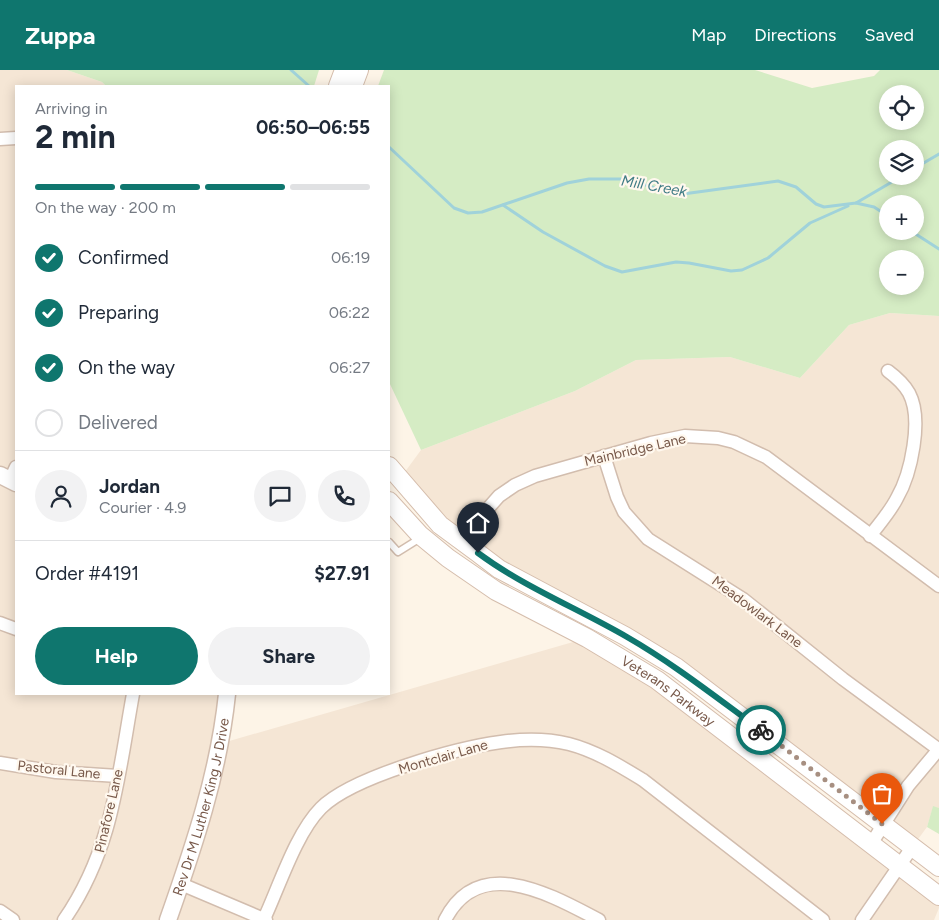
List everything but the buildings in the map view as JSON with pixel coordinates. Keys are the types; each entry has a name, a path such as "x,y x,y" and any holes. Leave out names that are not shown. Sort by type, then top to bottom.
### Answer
{"main road":[{"path":"338,85 344,70"},
{"path":"353,85 359,70"},
{"path":"390,467 426,511 440,525 461,540"},
{"name":"Veterans Parkway","path":"390,502 422,537 448,558 496,591 587,638 657,680 939,896"},
{"name":"Veterans Parkway","path":"461,540 506,573 626,636 676,667 939,867"}],"street":[{"path":"0,139 15,138"},
{"path":"870,536 900,492 910,460 914,432 914,405 910,394 903,384 888,371"},
{"name":"Mainbridge Lane","path":"461,540 499,496 515,485 534,476 685,436 718,438 734,442 766,457 939,586"},
{"name":"Meadowlark Lane","path":"604,456 624,512 648,538 743,599 843,679 939,749"},
{"path":"0,623 15,629"},
{"name":"Pinafore Lane","path":"64,920 86,884 101,852 111,814 132,695"},
{"name":"Rev Dr M Luther King Jr Drive","path":"168,920 202,822 215,767 227,695"},
{"name":"Montclair Lane","path":"265,920 298,843 320,809 343,792 400,769 468,748 503,741 537,741 568,744 614,762 644,780 823,920"},
{"path":"871,844 908,786 939,749"},
{"name":"Pastoral Lane","path":"0,763 56,772 118,776"},
{"path":"862,920 913,846"},
{"path":"445,920 451,908 461,898 473,890 498,882 512,883 558,899 599,920"},
{"path":"181,884 265,920"},
{"path":"0,911 13,920"}],"lane":[{"path":"390,543 398,552 422,537"}],"shaded area":[{"path":"0,70 67,70 102,82 105,85 15,85 15,695 226,695 219,744 587,638 939,896 939,908 934,920 0,920"},
{"path":"890,313 939,316 939,808 933,807 927,827 913,846 769,736 461,539 399,480 421,450 575,391 636,360 730,357 800,378 849,325"}],"green space":[{"path":"67,70 319,70 314,85 105,85 102,82"},
{"path":"384,70 755,70 812,88 874,76 880,70 939,70 939,316 890,313 849,325 800,378 730,357 636,360 575,391 421,450 390,384 390,85 378,85"},
{"path":"933,806 939,808 939,834 927,827"}],"waterway":[{"name":"Mill Creek","path":"291,70 308,85"},
{"name":"Mill Creek","path":"390,148 454,208 468,213 482,212 567,183 589,179 626,179 665,191 683,194 778,181 796,187 816,204 824,207 856,203 887,185"},
{"name":"Mill Creek","path":"924,163 939,154"},
{"path":"856,203 874,207 879,210"},
{"path":"503,205 543,232 605,266 622,272 676,262 731,271 742,270 768,258 810,223 848,206"},
{"path":"924,239 939,249"}],"way so far":[{"path":"761,730 882,824"}],"route":[{"path":"478,553 499,568 547,596 574,607 651,651 676,667 761,730"}]}
